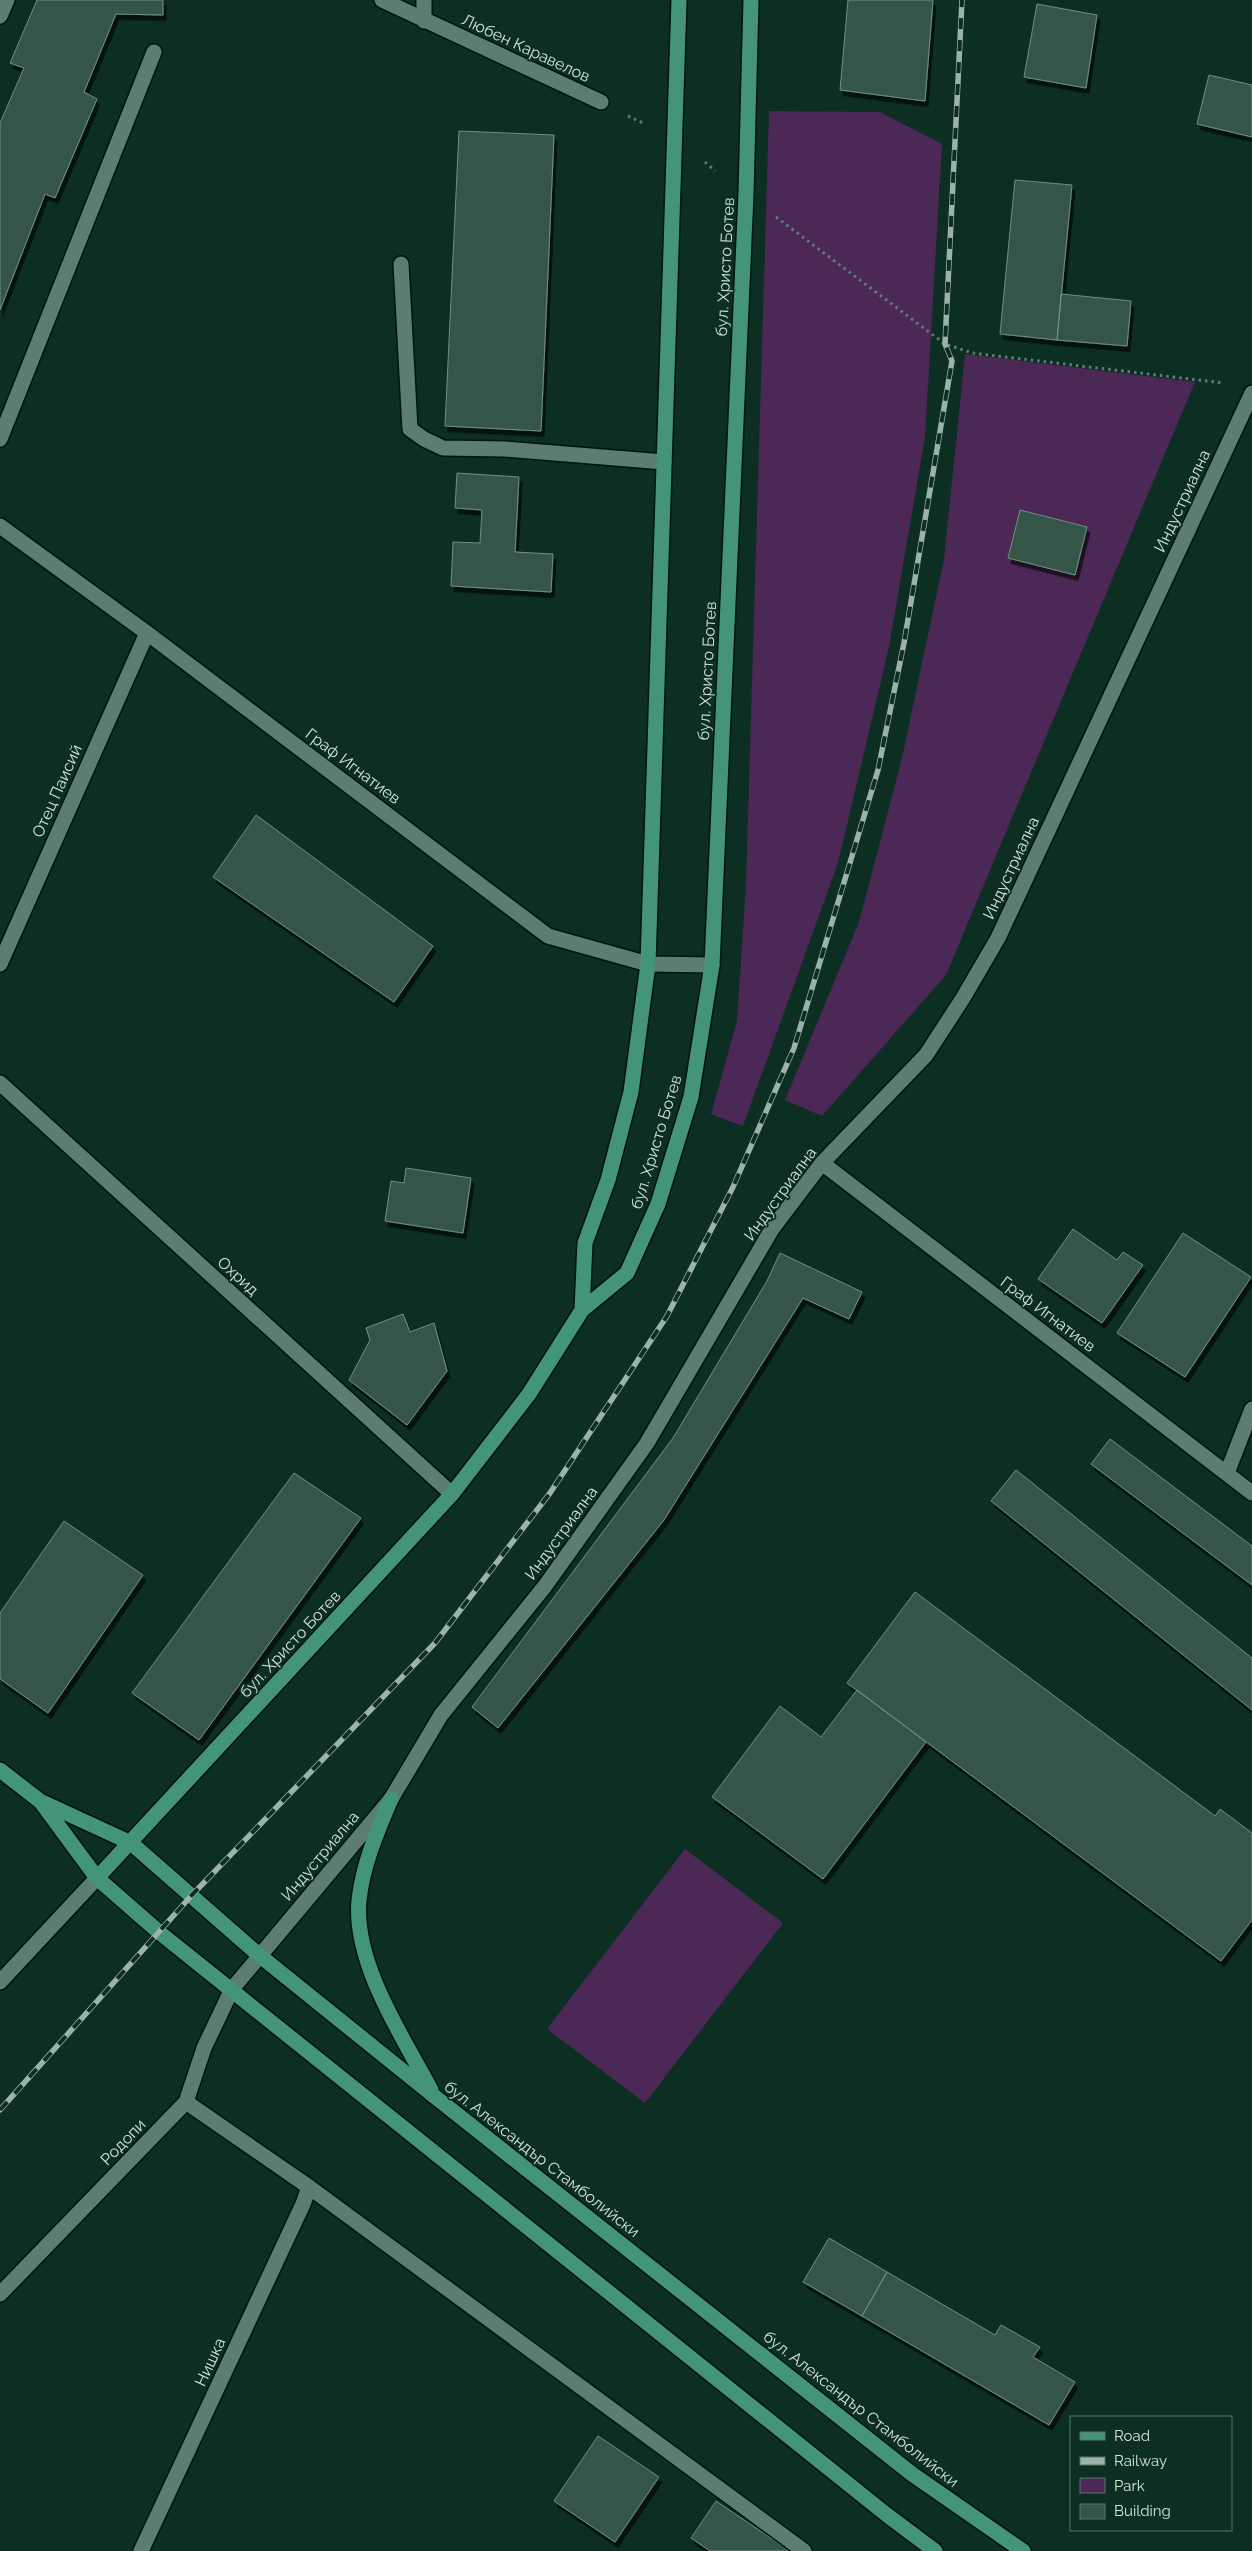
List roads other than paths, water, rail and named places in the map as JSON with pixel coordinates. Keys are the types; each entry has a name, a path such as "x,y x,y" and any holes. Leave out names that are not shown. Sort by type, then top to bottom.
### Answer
{"main road":[{"name":"бул. Христо Ботев","path":"582,1310 585,1243 608,1180 631,1092 648,964 679,0"},
{"name":"бул. Христо Ботев","path":"96,1878 452,1494 529,1394 582,1310 627,1273 658,1204 691,1096 712,965 746,194 751,0"},
{"name":"бул. Александър Стамболийски","path":"0,1770 40,1801 131,1842 259,1955 434,2096 912,2474 1023,2551"},
{"path":"391,1799 371,1847 363,1873 359,1902 361,1933 371,1971 384,2001 434,2096"},
{"name":"бул. Александър Стамболийски","path":"40,1801 96,1878 160,1933 887,2515 935,2551"}],"street":[{"path":"0,16 7,0"},
{"name":"Любен Каравелов","path":"382,0 601,102"},
{"path":"424,0 424,21"},
{"path":"0,439 154,52"},
{"path":"401,264 410,428 417,434 444,448 504,449 664,462"},
{"name":"Индустриална","path":"232,1989 391,1799 441,1715 545,1586 647,1443 772,1229 822,1163 926,1055 963,998 998,938 1252,392"},
{"name":"Граф Игнатиев","path":"0,526 147,633 548,936 648,964 712,965"},
{"name":"Отец Паисий","path":"0,964 147,633"},
{"name":"Охрид","path":"0,1084 452,1494"},
{"name":"Граф Игнатиев","path":"822,1163 1252,1493"},
{"path":"1227,1473 1252,1410"},
{"name":"бул. Христо Ботев","path":"0,1982 96,1878"},
{"name":"Родопи","path":"0,2294 186,2102 204,2048 232,1989"},
{"path":"186,2102 308,2187 804,2551"},
{"name":"Нишка","path":"141,2551 303,2204 308,2187"}],"railway":[{"path":"0,2110 191,1896 435,1643 550,1493 667,1316 733,1187 794,1048 878,770 904,643 952,361 945,344 962,0"}]}
